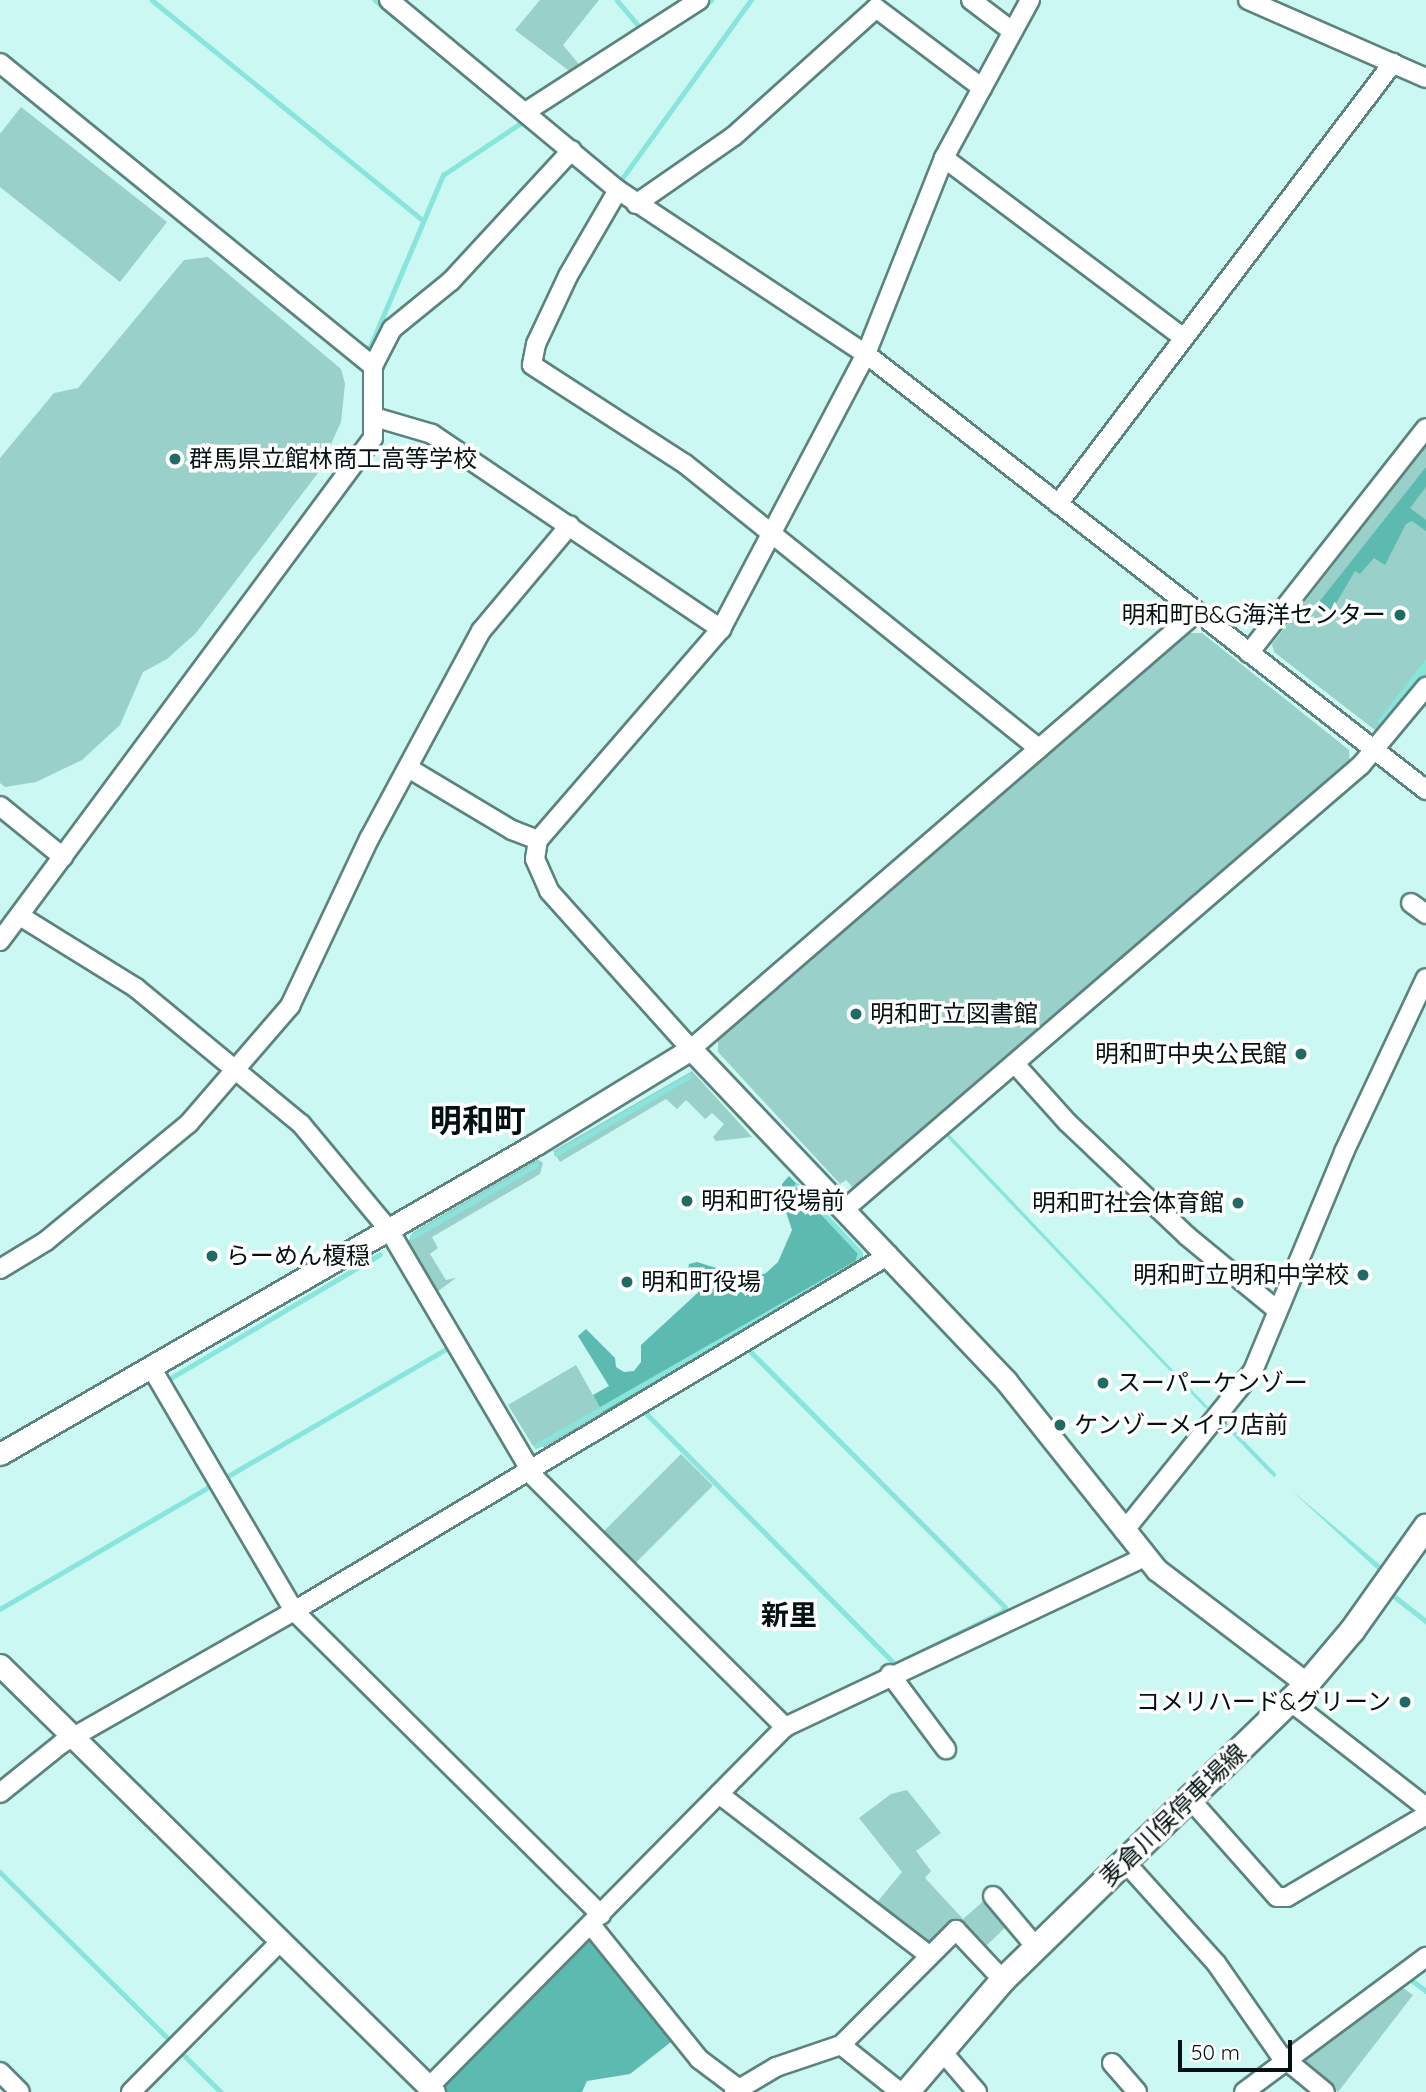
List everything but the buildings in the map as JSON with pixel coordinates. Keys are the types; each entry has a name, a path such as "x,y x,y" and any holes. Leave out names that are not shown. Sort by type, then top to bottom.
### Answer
{"main road":[{"name":"麦倉川俣停車場線","path":"907,2092 940,2049 1003,1980 1299,1693 1352,1631 1426,1527"}],"street":[{"path":"389,0 527,111 618,191 866,354 1426,790"},
{"path":"527,111 699,0"},
{"path":"971,0 1012,31"},
{"path":"1030,0 944,158 866,354 721,629 538,839 536,859 549,891 691,1049 889,1255 1031,1410 1145,1557 1426,1807"},
{"path":"1248,0 1426,78"},
{"path":"636,204 734,136 876,8 982,88"},
{"path":"0,63 373,366"},
{"path":"1058,504 1393,63"},
{"path":"0,941 373,438 373,366 392,329 451,281 572,150"},
{"path":"944,158 1184,338"},
{"path":"618,191 568,276 536,344 532,365 685,464 1039,749"},
{"path":"374,417 432,435 570,525 721,629"},
{"path":"1249,653 1426,428"},
{"path":"0,1269 46,1241 189,1123 236,1073 290,1006 369,839 410,769 481,631 570,525"},
{"path":"0,1454 389,1230 691,1049 1197,612"},
{"path":"845,1209 1374,751 1426,687"},
{"path":"410,769 512,830 538,839"},
{"path":"0,806 63,857"},
{"path":"1411,903 1426,915"},
{"path":"20,916 136,988 301,1124 389,1230 528,1469 785,1727"},
{"path":"1124,1531 1253,1371 1277,1310 1426,978"},
{"path":"1015,1064 1117,1169 1277,1310"},
{"path":"0,1793 74,1738 295,1611 889,1255"},
{"path":"151,1367 295,1611 596,1920 699,2059 739,2091 776,2067 841,2045 956,1930 1003,1980"},
{"path":"0,1665 432,2090 785,1727 890,1674 1145,1557"},
{"path":"890,1674 946,1749"},
{"path":"719,1794 929,1955"},
{"path":"1190,1799 1277,1897 1287,1897 1426,1815"},
{"path":"1125,1862 1216,1963 1286,2061 1325,2092"},
{"path":"993,1896 1036,1947"},
{"path":"131,2092 280,1942"},
{"path":"1244,2092 1426,1957"},
{"path":"841,2045 900,2092"},
{"path":"940,2049 978,2092"},
{"path":"1112,2063 1137,2092"},
{"path":"0,2071 20,2092"}],"shaded area":[{"path":"540,0 599,0 563,45 582,68 572,73 515,30"},
{"path":"21,107 167,222 120,282 0,187 0,134"},
{"name":"群馬県立館林商工高等学校","path":"208,257 341,369 345,384 341,422 318,473 196,633 167,659 143,672 120,725 82,760 36,782 5,787 0,783 0,458 54,393 78,388 184,260"},
{"path":"1426,446 1426,675 1382,728 1375,730 1274,652 1272,644"},
{"path":"1426,467 1426,487 1410,508 1426,520 1426,531 1412,521 1406,524 1385,565 1374,558 1360,574 1355,571 1331,612 1319,602"},
{"path":"1187,633 1202,633 1349,750 1350,763 856,1191 846,1180 840,1184 718,1052 718,1038"},
{"path":"1426,659 1426,672 1383,727 1377,722"},
{"path":"692,1071 752,1137 716,1141 713,1137 724,1124 712,1113 705,1119 686,1100 677,1109 666,1099 560,1162 553,1151"},
{"path":"947,1132 1208,1407 1206,1409 945,1135"},
{"path":"537,1159 543,1163 540,1174 432,1237 438,1248 430,1254 446,1280 456,1278 437,1292 408,1243 413,1232"},
{"path":"789,1176 862,1252 863,1259 603,1413 593,1395 609,1386 578,1336 586,1329 615,1358 616,1367 624,1372 634,1371 641,1362 641,1345 704,1287 688,1269 689,1264 697,1262 751,1279 766,1273 778,1262 792,1230 782,1200 782,1184"},
{"path":"576,1365 603,1413 545,1447 533,1446 508,1405"},
{"path":"1226,1422 1277,1475 1274,1477 1223,1425"},
{"path":"681,1454 713,1486 635,1564 603,1532"},
{"path":"1291,1490 1385,1569 1381,1573"},
{"path":"907,1790 941,1833 916,1851 931,1871 925,1878 963,1919 987,1898 1011,1922 983,1949 959,1923 928,1946 874,1906 902,1872 859,1818 891,1794"},
{"path":"591,1939 671,2042 630,2074 587,2081 582,2092 447,2092 441,2086"},
{"path":"1403,1988 1413,1995 1338,2092 1301,2062"}],"waterway":[{"path":"152,0 423,220"},
{"path":"375,0 395,17"},
{"path":"617,0 642,30"},
{"path":"703,6 711,0"},
{"path":"621,180 751,0"},
{"path":"361,348 370,347 443,175 524,121"},
{"path":"556,1154 688,1077"},
{"path":"412,1237 536,1165"},
{"path":"536,1446 857,1262 860,1253 797,1186"},
{"path":"171,1378 379,1255"},
{"path":"223,1479 446,1349"},
{"path":"751,1352 1005,1607 1003,1612 850,1687"},
{"path":"645,1412 895,1664"},
{"path":"0,1609 212,1485"},
{"path":"294,1600 344,1571"},
{"path":"1394,1596 1426,1621"},
{"path":"0,1872 174,2044"},
{"path":"1409,1978 1426,1991"},
{"path":"180,2051 221,2092"}],"place":[{"name":"群馬県立館林商工高等学校","path":"175,459"},
{"name":"明和町B&G海洋センター","path":"1400,615"},
{"name":"明和町立図書館","path":"856,1014"},
{"name":"明和町中央公民館","path":"1301,1054"},
{"name":"明和町役場前","path":"687,1201"},
{"name":"明和町社会体育館","path":"1238,1203"},
{"name":"らーめん榎穏","path":"212,1256"},
{"name":"明和町立明和中学校","path":"1363,1275"},
{"name":"明和町役場","path":"627,1282"},
{"name":"スーパーケンゾー","path":"1103,1383"},
{"name":"ケンゾーメイワ店前","path":"1060,1425"},
{"name":"コメリハード&グリーン","path":"1405,1702"}],"district":[{"name":"明和町","path":"478,1120"},
{"name":"新里","path":"789,1615"}]}
